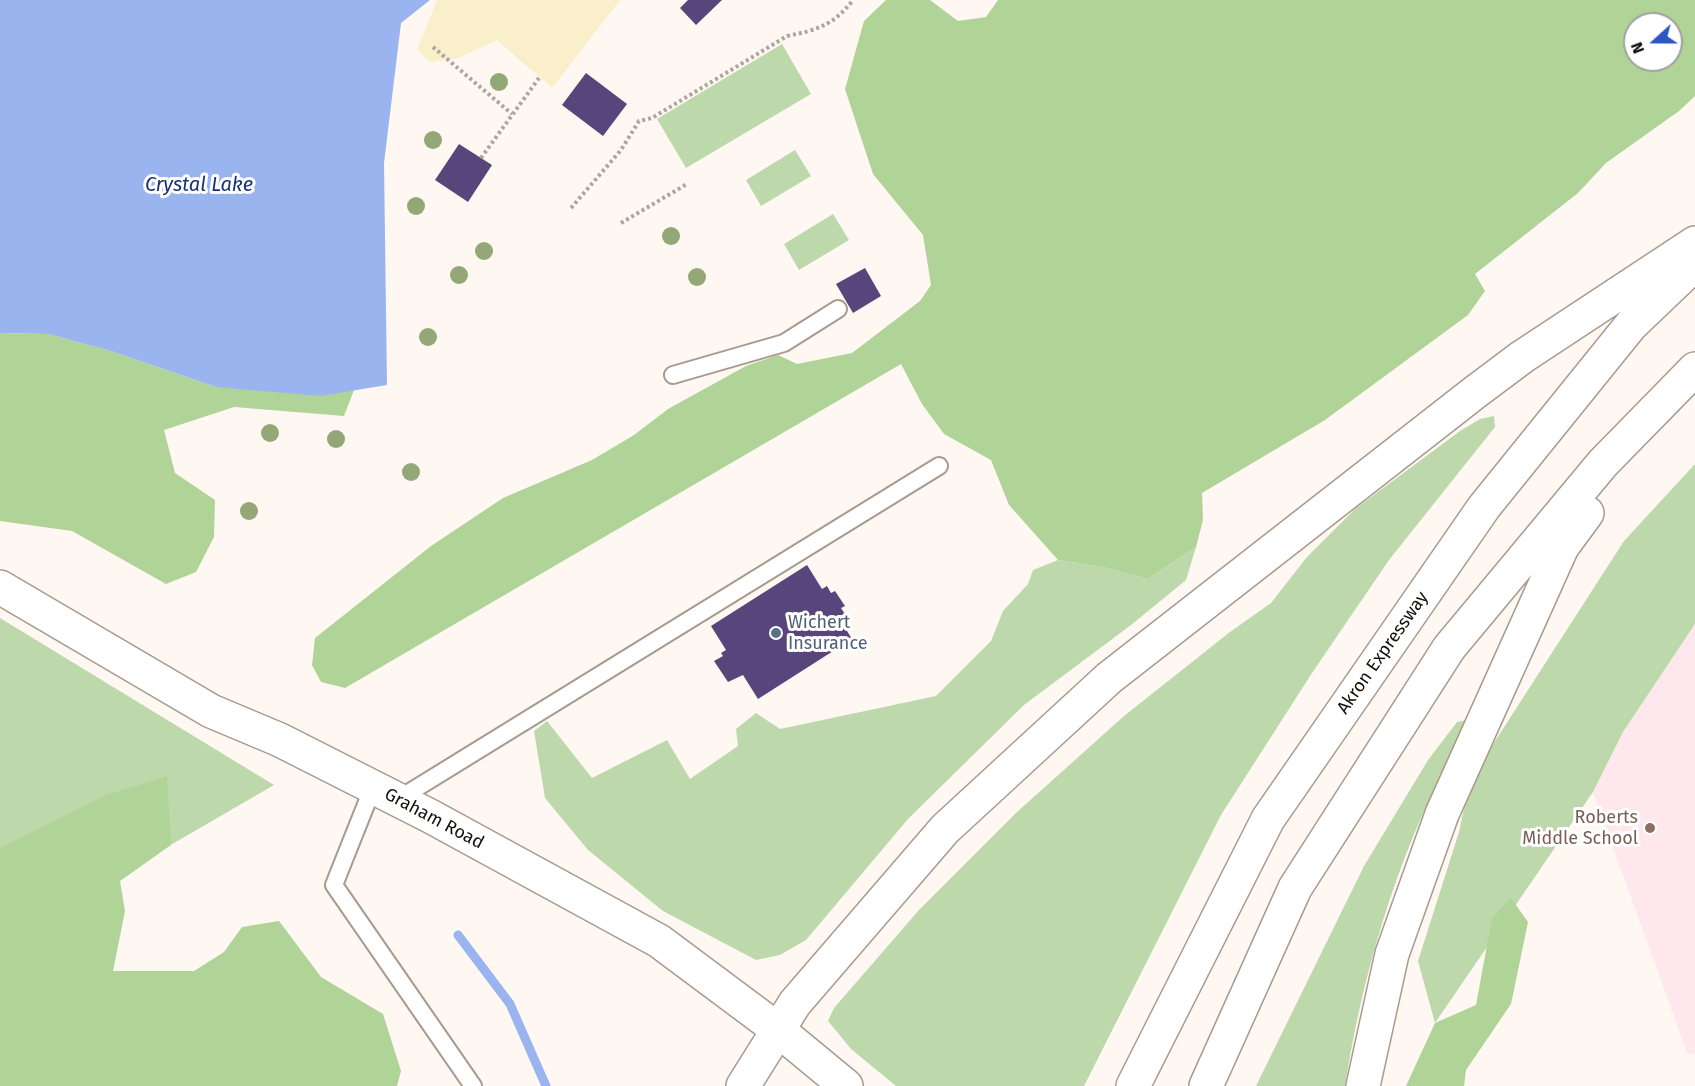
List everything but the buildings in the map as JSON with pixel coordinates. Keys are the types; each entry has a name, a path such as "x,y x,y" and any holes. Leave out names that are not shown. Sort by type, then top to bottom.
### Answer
{"main road":[{"path":"743,1086 795,1003 945,829 1108,678 1493,379 1695,243"},
{"name":"Akron Expressway","path":"1133,1086 1268,819 1484,507 1630,325 1695,264"},
{"path":"1206,1086 1295,888 1449,648 1603,463 1695,369"},
{"path":"1363,1086 1392,954 1442,814 1562,547 1613,477 1695,376"},
{"name":"Graham Road","path":"0,587 211,711 279,740 385,794 659,941 777,1029 846,1086"}],"lane":[{"path":"673,375 784,343 838,309"},
{"path":"473,1086 334,885 385,794 939,466"}],"path":[{"path":"570,208 621,150 639,121 652,118 787,36 807,32 840,18 853,0"},
{"path":"433,47 512,114"},
{"path":"481,158 539,78"},
{"path":"621,223 687,184"}],"shaded area":[{"name":"Roberts Middle School","path":"1695,624 1695,1053 1688,1055 1593,792 1623,732"}],"green space":[{"path":"886,0 930,0 958,21 986,17 998,0 1695,0 1695,96 1679,111 1606,163 1578,193 1475,274 1485,291 1468,315 1325,420 1202,493 1203,520 1196,547 1148,579 1103,567 1058,560 1009,505 991,460 944,434 922,404 901,364 345,688 321,682 312,665 315,638 431,546 503,498 592,460 634,435 668,409 746,366 778,355 797,364 852,353 920,301 931,285 923,235 873,174 845,89 864,21"},
{"path":"782,44 811,94 686,168 657,119"},
{"path":"795,150 811,176 761,206 746,180"},
{"path":"833,214 849,240 799,270 784,244"},
{"path":"0,333 48,334 111,351 216,387 354,390 344,416 234,407 164,430 175,473 215,500 214,537 196,572 166,584 72,531 0,521"},
{"path":"1494,416 1495,427 1389,560 1312,673 1221,815 1084,1086 896,1086 851,1049 828,1021 834,1008 919,910 1017,812 1124,716 1230,632 1271,603 1307,557 1355,509 1460,431 1480,419"},
{"path":"1695,464 1695,624 1623,732 1593,792 1435,1023 1418,961 1459,832 1470,780 1624,541"},
{"path":"1196,547 1186,580 1131,625 1024,705 908,819 806,940 780,955 756,960 663,911 588,850 545,798 534,731 547,721 592,778 667,740 690,779 738,746 736,729 756,713 780,729 936,696 991,641 1003,611 1028,584 1033,570 1058,560 1103,567 1148,579"},
{"path":"0,618 274,785 0,944"},
{"path":"1467,720 1468,726 1424,811 1390,900 1364,992 1345,1086 1256,1086 1364,866 1428,760 1457,722"},
{"path":"167,776 171,845 120,881 125,911 113,971 194,971 224,952 242,927 279,921 321,977 383,1014 401,1071 397,1086 0,1086 0,848 106,795"},
{"path":"1511,898 1528,922 1511,1004 1466,1070 1464,1086 1406,1086 1435,1023 1476,1005 1492,918"}],"sand":[{"path":"437,0 620,0 552,88 497,40 459,58 430,62 417,50"}],"water":[{"name":"Crystal Lake","path":"0,0 430,0 401,23 384,163 387,385 320,396 216,387 111,351 48,334 0,333"}],"waterway":[{"path":"458,935 510,1004 546,1086"}],"place":[{"name":"Wichert Insurance","path":"776,633"},
{"name":"Roberts Middle School","path":"1650,828"}]}
